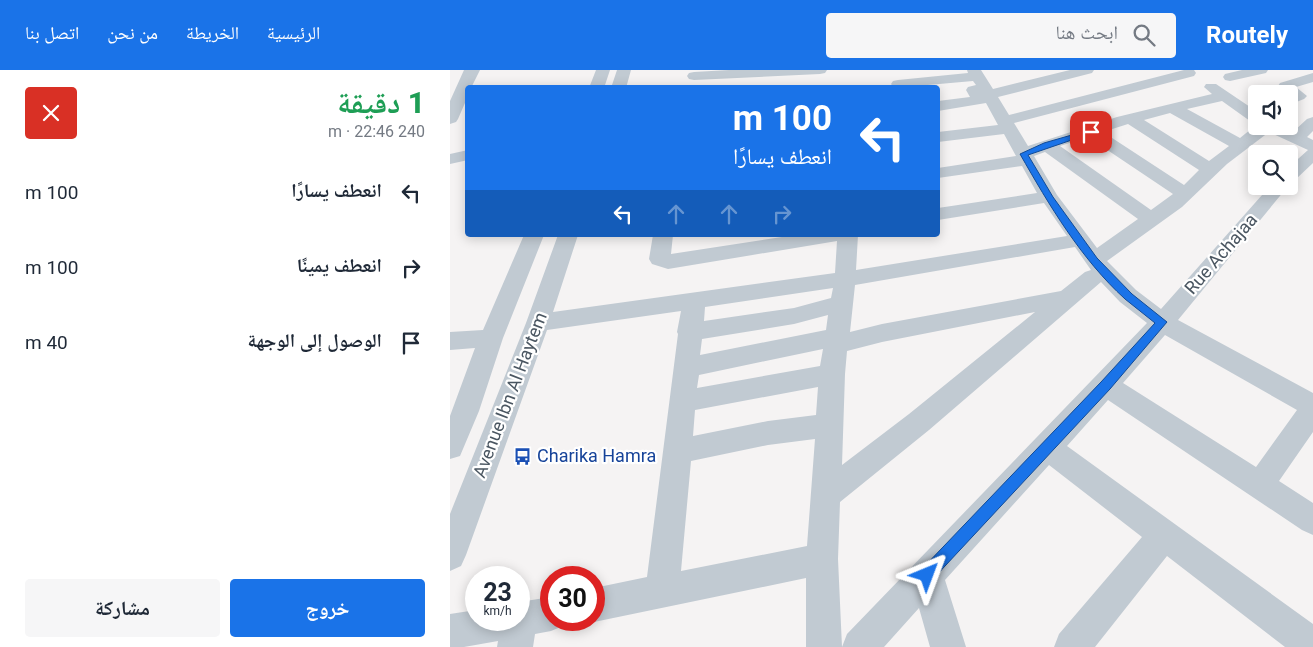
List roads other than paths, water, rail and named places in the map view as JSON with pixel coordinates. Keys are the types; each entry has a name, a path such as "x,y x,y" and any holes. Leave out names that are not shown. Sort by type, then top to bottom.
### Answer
{"street":[{"path":"450,119 470,72 473,70"},
{"path":"597,85 603,70"},
{"path":"619,85 624,70"},
{"path":"693,78 820,70"},
{"path":"815,85 826,70"},
{"path":"898,85 908,70"},
{"path":"907,85 1088,70"},
{"path":"1230,77 1262,70"},
{"path":"940,137 1006,125 1186,71 1248,111"},
{"path":"1288,85 1313,77"},
{"path":"940,106 980,100 973,90 980,78"},
{"path":"980,78 1049,197 1099,266 1128,296 1162,322 1313,406"},
{"path":"1313,94 1309,99 1313,101"},
{"path":"940,173 1025,157 1047,145 1172,108 1225,96"},
{"path":"1172,108 1241,146"},
{"path":"1132,120 1211,170"},
{"path":"1296,139 1313,122"},
{"path":"1091,132 1185,194"},
{"path":"826,495 919,422 1093,277 1099,266 1241,146 1248,134"},
{"path":"1288,135 1313,146"},
{"path":"1047,145 1152,220"},
{"path":"1298,168 1313,154"},
{"path":"450,159 465,156"},
{"name":"Rue Achajaa","path":"860,647 1106,385 1272,195"},
{"path":"940,214 1049,197"},
{"name":"Avenue Ibn Al Haytem","path":"450,447 466,411 491,338 533,237"},
{"name":"Avenue Ibn Al Haytem","path":"450,555 538,323 567,237"},
{"path":"663,237 660,259 668,262 823,237"},
{"path":"824,647 822,559 829,425 832,374 848,237"},
{"path":"538,323 694,301 843,291 1080,240"},
{"path":"690,332 794,316 843,291"},
{"path":"686,368 1067,298"},
{"path":"662,590 694,301"},
{"path":"450,342 491,338"},
{"path":"683,401 832,374"},
{"path":"1106,385 1313,520"},
{"path":"1260,485 1313,410"},
{"path":"678,451 768,433 829,425"},
{"path":"1048,447 1164,535 1298,642"},
{"path":"1072,647 1164,535"},
{"path":"605,603 822,559"},
{"path":"927,575 948,647"},
{"path":"450,632 466,631"}],"place":[{"name":"Charika Hamra","path":"523,456"}]}
